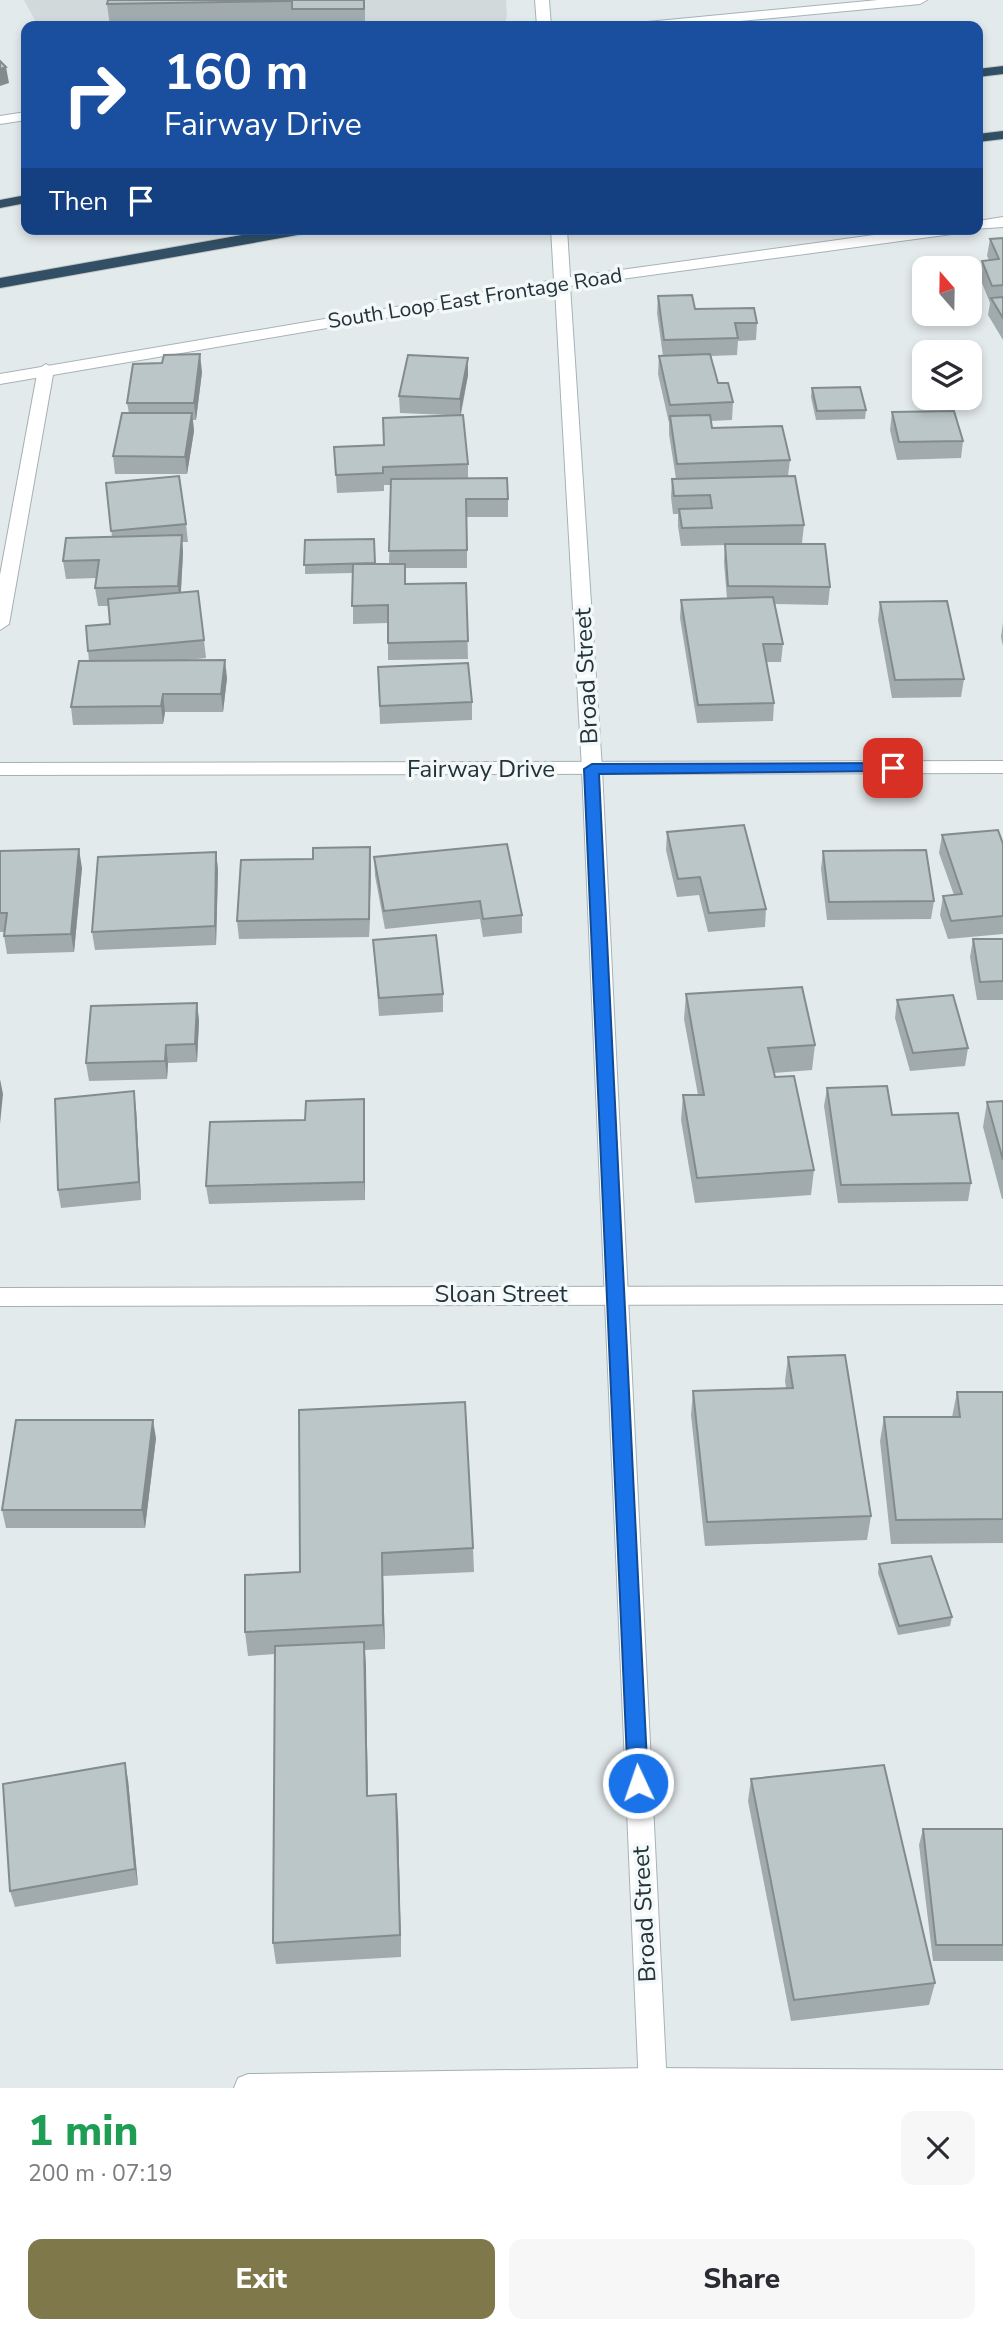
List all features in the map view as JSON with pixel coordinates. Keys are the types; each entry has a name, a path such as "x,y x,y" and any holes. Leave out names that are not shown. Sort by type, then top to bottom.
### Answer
{"highway":[{"path":"983,72 1003,70"},
{"path":"983,137 1003,135"},
{"path":"0,204 21,200"},
{"path":"0,283 269,235"}],"street":[{"path":"542,0 544,21"},
{"path":"700,21 920,0"},
{"path":"0,120 21,117"},
{"path":"983,225 1003,222"},
{"name":"Broad Street","path":"559,235 592,769 652,2085"},
{"name":"South Loop East Frontage Road","path":"0,379 46,369 562,283 910,235"},
{"path":"0,624 46,369"},
{"name":"Fairway Drive","path":"0,769 1003,767"},
{"name":"Sloan Street","path":"0,1297 1003,1295"},
{"path":"248,2088 1003,2084"}],"shaded area":[{"path":"24,0 506,0 507,16 506,21 35,21"}],"building":[{"path":"108,0 291,0 291,1 107,4"},
{"path":"292,0 364,0 364,9 292,9"},
{"path":"1003,238 1003,285 992,286 982,261 999,259 990,239"},
{"path":"692,295 695,309 754,308 757,323 735,323 738,338 664,340 658,296"},
{"path":"1003,297 1003,318 991,298"},
{"path":"200,354 194,403 127,403 133,364 162,363 164,355"},
{"path":"710,354 718,383 728,383 733,402 670,405 659,356"},
{"path":"408,355 468,358 460,399 399,396"},
{"path":"860,387 866,410 817,411 812,388"},
{"path":"954,411 963,441 899,442 892,412"},
{"path":"122,413 192,413 185,457 113,456"},
{"path":"463,415 468,464 383,467 383,473 336,475 334,447 384,445 383,418"},
{"path":"710,415 712,428 782,426 790,460 677,464 670,416"},
{"path":"179,476 186,524 111,531 106,483"},
{"path":"795,476 804,525 682,528 679,509 712,508 710,495 674,496 672,479"},
{"path":"507,478 508,499 466,499 467,550 389,551 391,479"},
{"path":"182,535 178,586 95,588 99,560 63,561 66,538"},
{"path":"374,539 375,563 304,565 305,540"},
{"path":"725,544 825,544 830,587 728,586"},
{"path":"353,564 405,564 405,584 466,583 468,641 388,643 388,605 352,606"},
{"path":"198,591 204,640 88,651 86,626 110,624 108,599"},
{"path":"773,597 783,644 763,644 774,703 698,705 681,600"},
{"path":"947,601 964,679 895,680 880,602"},
{"path":"225,660 221,694 163,694 161,706 71,707 79,661"},
{"path":"468,663 472,702 380,706 378,667"},
{"path":"744,825 766,909 709,913 700,877 678,879 667,832"},
{"path":"998,830 1003,844 1003,916 951,921 943,896 962,894 942,835"},
{"path":"507,844 522,915 483,919 480,901 384,911 374,857"},
{"path":"370,847 369,919 237,921 241,860 313,859 313,848"},
{"path":"79,849 71,934 4,936 7,913 0,913 0,851"},
{"path":"926,850 934,901 829,902 823,851"},
{"path":"216,852 215,926 92,932 98,857"},
{"path":"436,935 443,994 379,998 373,940"},
{"path":"973,939 1003,939 1003,981 980,982"},
{"path":"802,987 815,1045 768,1048 775,1077 794,1076 814,1170 697,1178 683,1095 704,1095 686,994"},
{"path":"953,995 968,1048 913,1053 897,1000"},
{"path":"197,1003 195,1044 166,1045 165,1061 86,1063 91,1006"},
{"path":"887,1086 892,1115 958,1113 971,1183 841,1185 827,1088"},
{"path":"134,1091 139,1182 58,1190 55,1099"},
{"path":"364,1099 364,1182 206,1186 210,1122 305,1120 306,1101"},
{"path":"1003,1101 1003,1160 987,1102"},
{"path":"845,1355 871,1516 707,1522 693,1391 793,1388 788,1357"},
{"path":"957,1392 1003,1392 1003,1519 896,1520 884,1417 960,1417"},
{"path":"465,1402 473,1548 382,1553 383,1625 245,1632 245,1575 300,1572 299,1410"},
{"path":"16,1420 153,1420 142,1510 2,1510"},
{"path":"931,1556 952,1617 899,1626 879,1564"},
{"path":"364,1642 367,1796 396,1794 400,1935 273,1943 275,1646"},
{"path":"125,1763 135,1869 10,1891 3,1784"},
{"path":"884,1765 935,1983 794,2000 751,1779"},
{"path":"923,1829 1003,1829 1003,1945 936,1945"}],"route":[{"path":"638,1783 592,769 893,768"}]}
